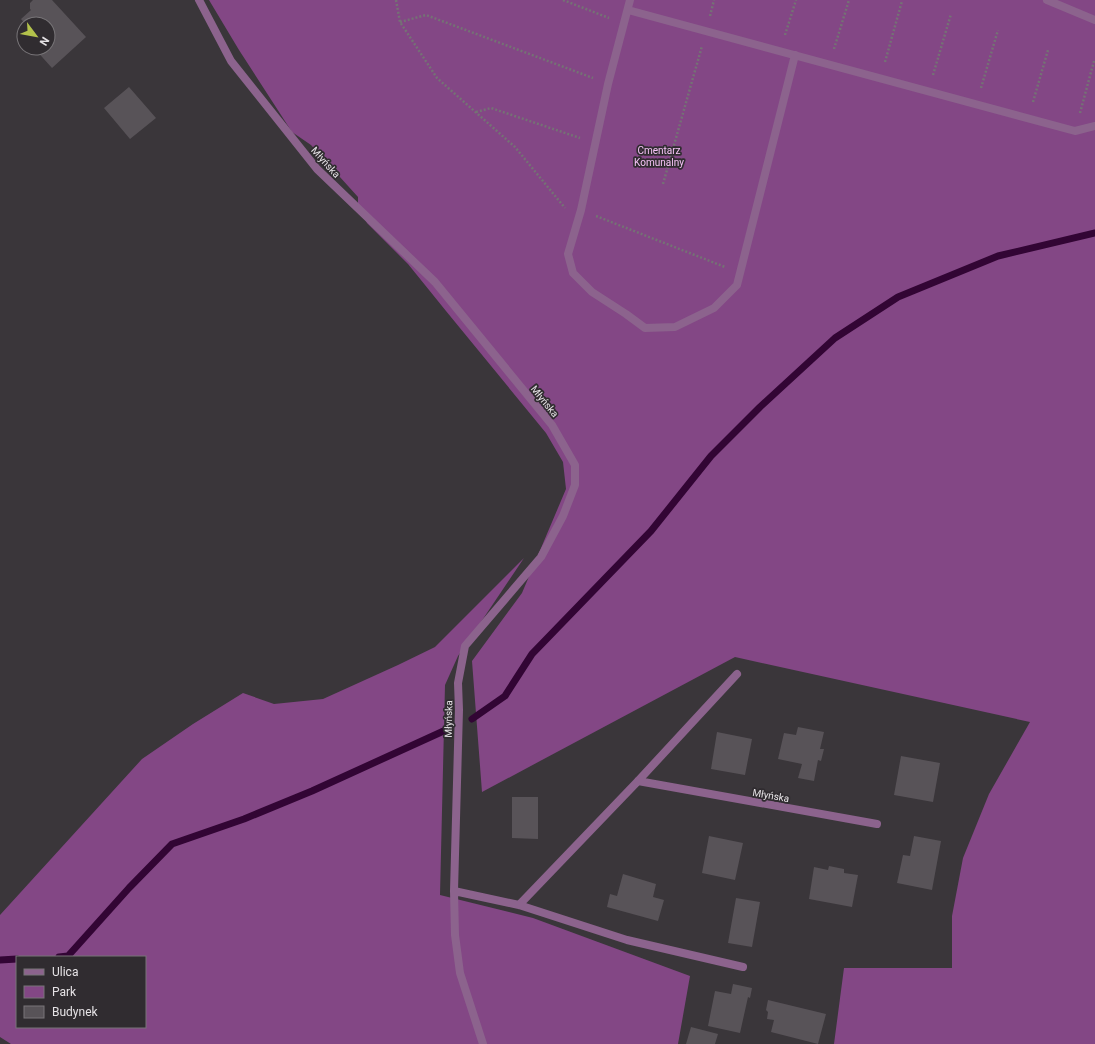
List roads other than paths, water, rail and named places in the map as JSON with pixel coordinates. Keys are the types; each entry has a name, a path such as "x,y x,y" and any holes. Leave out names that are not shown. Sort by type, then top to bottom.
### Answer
{"street":[{"name":"Młyńska","path":"199,0 231,61 317,169 435,282 552,425 575,465 575,485 573,491 563,516 541,557 465,646 458,683 459,710 454,891 456,935 460,973 482,1044"},
{"path":"630,0 608,84 581,210 568,254 573,273 592,292 645,328 675,327 714,308 737,285 795,55"},
{"path":"1047,0 1095,20"},
{"path":"628,10 1075,131 1095,126"},
{"path":"519,904 638,781 737,674"},
{"name":"Młyńska","path":"638,781 878,824"},
{"path":"454,891 519,904 626,940 743,967"}],"waterway":[{"path":"472,719 505,696 532,654 651,531 711,456 760,407 835,338 898,297 998,256 1095,233"},
{"path":"68,956 129,888 172,844 244,819 312,791 448,729"},
{"path":"0,960 16,959"}],"park label":[{"name":"Cmentarz Komunalny","path":"659,156"}]}
